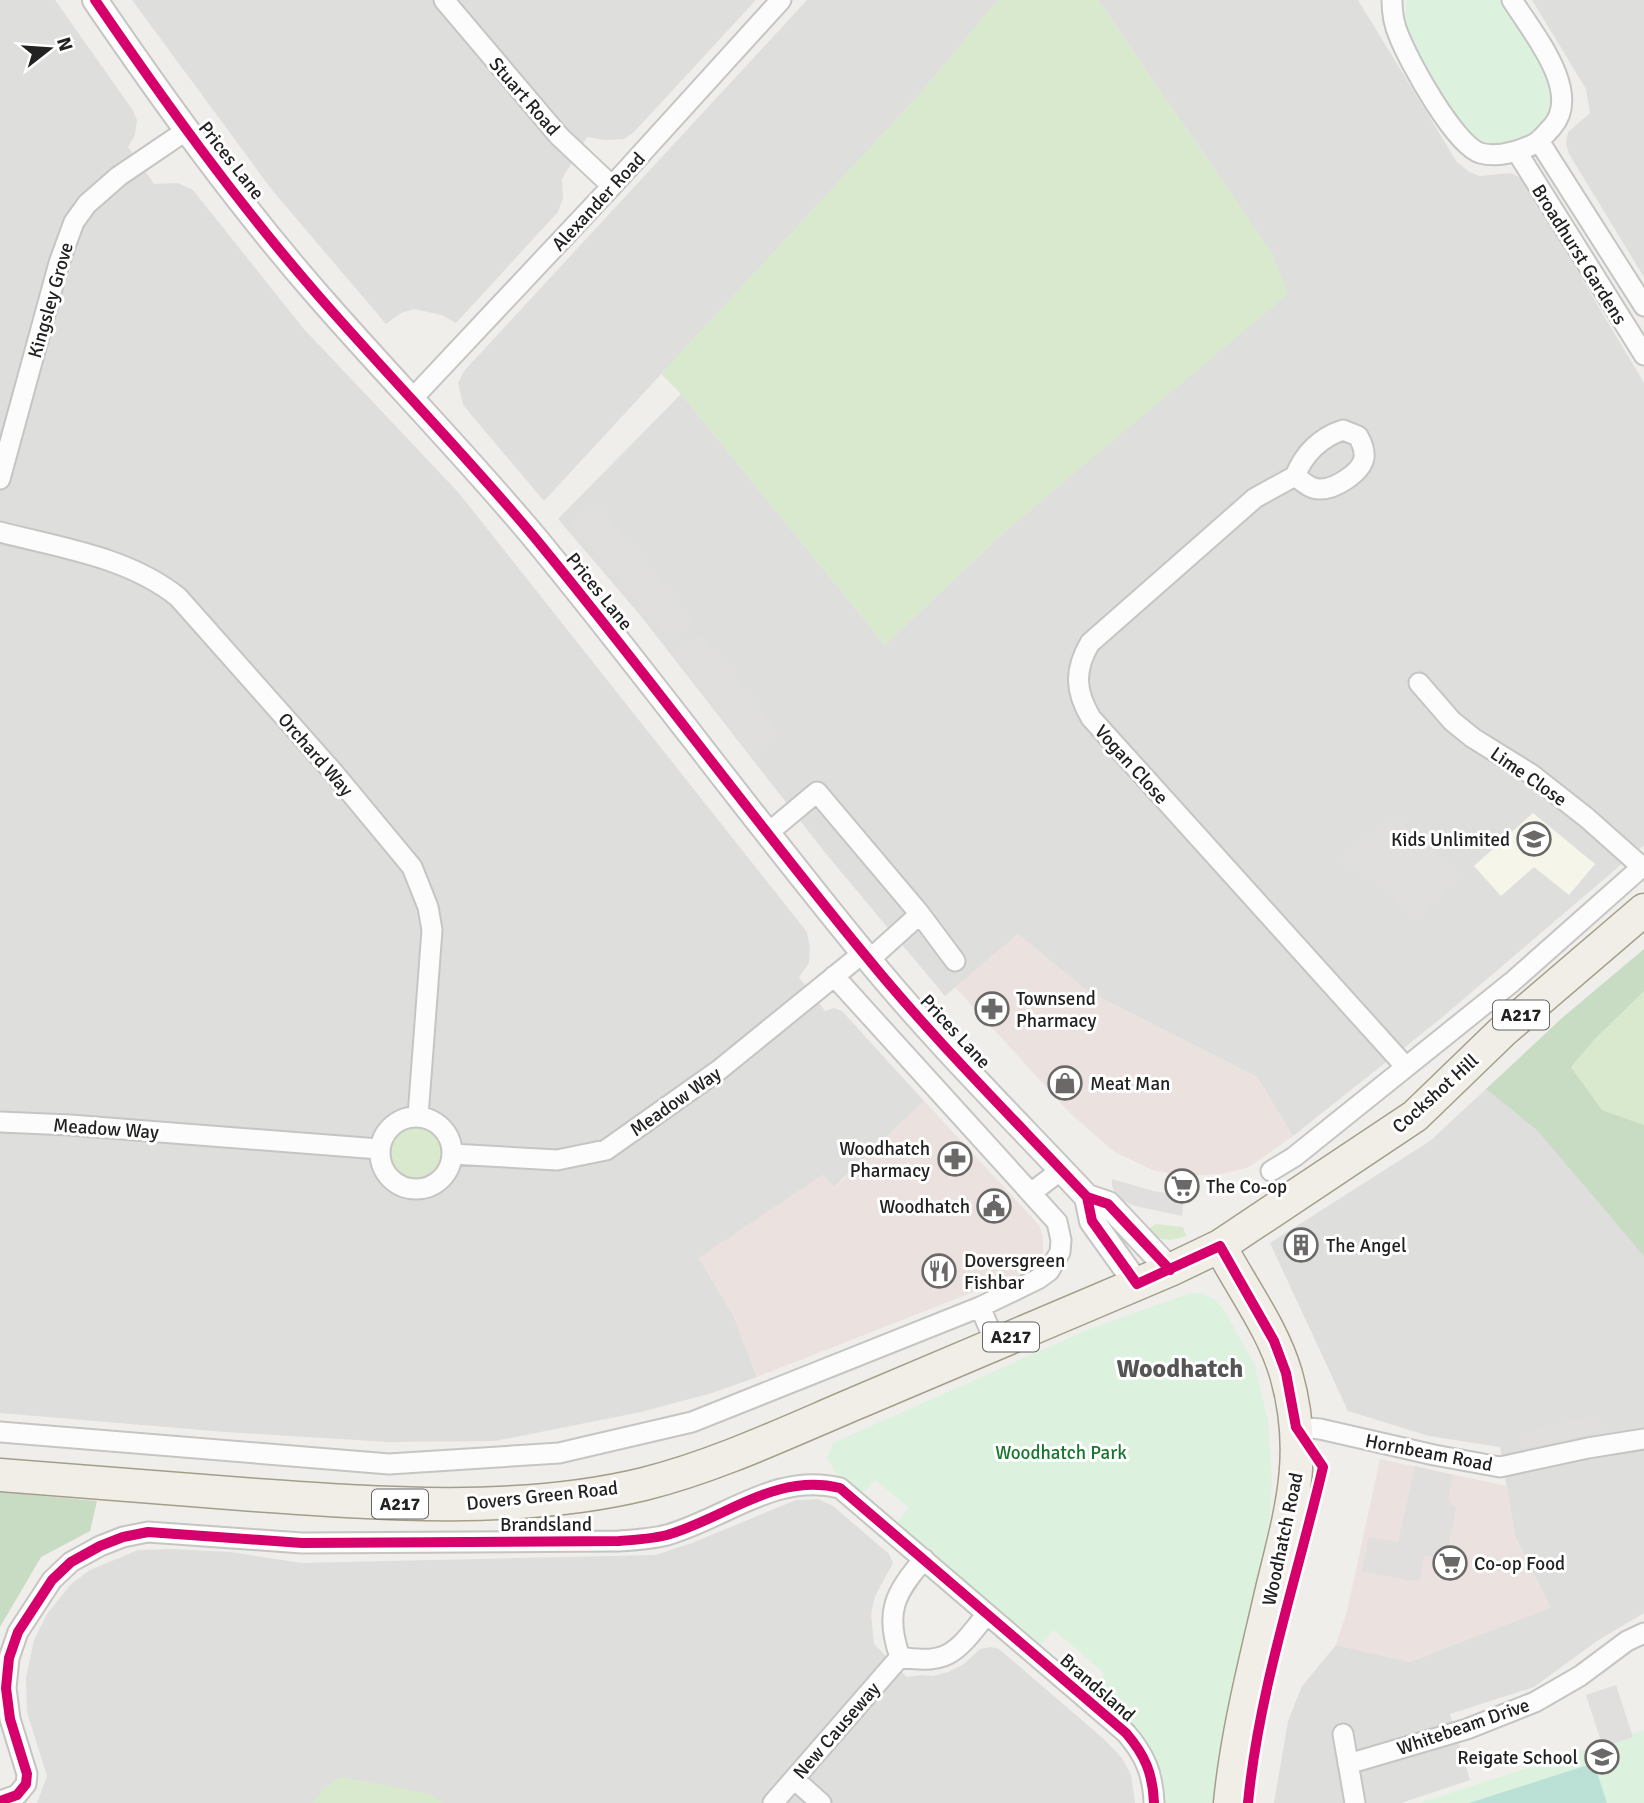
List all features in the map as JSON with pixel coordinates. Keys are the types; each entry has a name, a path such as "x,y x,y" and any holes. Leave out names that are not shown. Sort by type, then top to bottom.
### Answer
{"main road":[{"name":"Cockshot Hill","path":"1170,1270 1220,1246 1415,1116 1504,1030 1644,910"},
{"name":"Woodhatch Road","path":"1220,1246 1274,1341 1286,1373 1296,1427 1298,1461 1292,1515 1245,1706 1230,1803"},
{"name":"Dovers Green Road","path":"0,1475 379,1504 458,1504 592,1493 643,1484 690,1470 1170,1270"}],"street":[{"name":"Prices Lane","path":"95,0 187,131 315,293 532,534 645,673 866,956 926,1026 1087,1197 1108,1204 1170,1270"},
{"name":"Stuart Road","path":"444,0 559,136 612,186"},
{"name":"Alexander Road","path":"412,399 612,186 781,0"},
{"path":"1392,0 1393,18 1399,38 1424,86 1468,145 1480,153 1498,155 1517,152 1539,141 1557,122 1563,105 1563,90 1558,75 1512,0"},
{"name":"Kingsley Grove","path":"0,479 59,263 74,222 86,205 119,176 187,131"},
{"name":"Broadhurst Gardens","path":"1539,141 1644,306"},
{"name":"Broadhurst Gardens","path":"1517,152 1644,355"},
{"name":"Vogan Close","path":"1295,476 1255,498 1090,643 1079,666 1078,691 1091,718 1405,1066"},
{"name":"Orchard Way","path":"0,532 127,566 160,582 178,597 334,773 412,867 428,907 432,930 418,1116"},
{"name":"Lime Close","path":"1419,683 1452,721 1531,774 1643,866"},
{"path":"768,833 817,792 955,961"},
{"name":"Cockshot Hill","path":"1271,1171 1294,1157 1512,982 1643,866"},
{"name":"Meadow Way","path":"452,1154 557,1160 606,1150 719,1070 834,976 866,956 919,914"},
{"path":"834,976 1031,1193 1061,1170"},
{"path":"418,1116 432,1120 443,1128 450,1140 452,1154 444,1175 435,1183 414,1189 392,1181 385,1172 379,1149 383,1136 392,1125 404,1118 418,1116"},
{"name":"Meadow Way","path":"0,1122 379,1149"},
{"name":"Dovers Green Road","path":"0,1432 389,1464 559,1453 692,1422 980,1307 1038,1279 1049,1271 1060,1252 1061,1240 1057,1222 1031,1193"},
{"name":"Prices Lane","path":"1087,1197 1092,1221 1136,1284"},
{"path":"980,1307 996,1344"},
{"name":"Hornbeam Road","path":"1296,1427 1320,1429 1500,1467 1644,1439"},
{"name":"Brandsland","path":"0,1801 22,1791 27,1774 10,1719 6,1688 9,1658 18,1632 52,1580 71,1562 123,1537 148,1532 302,1543 619,1541 667,1535 774,1490 820,1484 840,1489 1126,1733 1140,1749 1149,1767 1154,1803"},
{"path":"924,1559 895,1599 891,1616 900,1657 915,1660 953,1653 986,1615"},
{"name":"Whitebeam Drive","path":"1348,1764 1467,1729 1535,1702 1580,1676 1627,1641 1644,1633"},
{"name":"New Causeway","path":"773,1803 900,1657"},
{"path":"1343,1734 1354,1803"},
{"path":"794,1779 821,1803"}],"shaded area":[{"path":"0,0 55,0 132,109 137,120 135,135 128,147 154,184 178,183 193,190 303,328 458,492 807,932 809,963 799,977 825,1011 834,1008 842,1011 924,1101 834,1187 823,1175 699,1258 733,1315 757,1377 712,1393 641,1412 495,1441 388,1442 225,1432 0,1413"},
{"path":"132,0 756,0 634,132 624,139 587,137 562,179 563,198 558,212 456,323 442,315 414,309 401,313 386,324 272,190"},
{"path":"807,0 998,0 919,95 544,501 463,405 458,383 464,371"},
{"path":"1098,0 1358,0 1457,162 1469,172 1480,176 1511,173 1526,185 1644,383 1644,845 1439,1020 1293,1136 1257,1077 1087,991 1018,934 945,996 827,855 640,615 558,519 681,394 885,645 1003,533 1173,389 1273,255"},
{"path":"1532,0 1644,0 1644,277 1569,154 1566,143 1568,132 1590,113 1586,89"},
{"path":"597,504 693,621 670,640 571,524"},
{"path":"701,633 778,733 751,754 674,654"},
{"name":"Kids Unlimited","path":"1533,813 1595,864 1569,895 1534,867 1501,896 1474,866"},
{"path":"1392,815 1418,835 1459,875 1426,912 1415,920 1379,883 1341,860"},
{"path":"1018,934 1087,991 1257,1077 1293,1136 1249,1167 1222,1174 1184,1176 1152,1170 1113,1151 1070,1113 955,987"},
{"path":"1486,1089 1513,1109 1644,1226 1644,1613 1597,1641 1534,1687 1450,1714 1470,1780 1401,1803 1274,1803 1288,1721 1302,1686 1336,1645 1410,1662 1550,1607 1515,1536 1500,1447 1429,1436 1348,1411 1270,1243 1430,1141"},
{"path":"924,1101 1039,1225 1043,1237 1043,1252 1039,1263 1027,1271 757,1377 733,1315 699,1258 823,1175 835,1187"},
{"path":"1112,1179 1153,1191 1184,1196 1182,1216 1135,1206 1117,1198"},
{"path":"1600,1415 1602,1431 1519,1450 1524,1435 1546,1426"},
{"path":"1380,1459 1507,1486 1515,1536 1550,1608 1410,1662 1336,1645 1347,1611"},
{"path":"1415,1466 1453,1475 1448,1499 1456,1508 1446,1558 1424,1556 1420,1579 1411,1581 1362,1571 1369,1537 1398,1542"},
{"path":"818,1499 833,1506 889,1554 893,1563 875,1596 871,1614 874,1644 907,1677 933,1676 948,1672 964,1664 980,1649 999,1649 1105,1740 1122,1758 1131,1775 1135,1803 37,1803 47,1776 27,1712 26,1678 34,1640 47,1614 71,1584 90,1570 138,1550 230,1552 301,1563 655,1555 692,1543 796,1500"},
{"path":"1616,1685 1633,1737 1603,1747 1586,1695"}],"green space":[{"path":"998,0 1098,0 1273,255 1288,294 1003,533 885,645 681,394 661,374 919,95"},
{"path":"1407,0 1505,0 1527,34 1547,74 1551,94 1550,112 1539,128 1519,141 1500,145 1487,143 1470,133 1444,101 1408,38 1404,23"},
{"path":"1644,949 1644,991 1571,1067 1602,1110 1644,1125 1644,1256 1538,1131 1486,1089 1562,1018"},
{"path":"1644,991 1644,1125 1602,1110 1571,1067"},
{"path":"416,1127 434,1134 441,1152 434,1170 416,1177 398,1170 391,1152 398,1134"},
{"path":"1156,1224 1183,1227 1186,1236 1165,1240 1146,1231"},
{"name":"Woodhatch Park","path":"1190,1293 1201,1293 1214,1299 1224,1310 1254,1363 1268,1421 1272,1480 1269,1525 1218,1763 1212,1803 1165,1803 1162,1773 1148,1745 1088,1693 1104,1673 1054,1630 1038,1648 895,1525 909,1508 875,1480 861,1495 838,1477 827,1458 833,1443 1087,1330"},
{"path":"0,1492 97,1501 90,1531 41,1557 0,1627"},
{"name":"Reigate School","path":"1644,1730 1644,1803 1419,1803"},
{"path":"1594,1763 1607,1803 1469,1803"},
{"path":"341,1777 430,1794 442,1803 313,1803 322,1790"}],"cycle path":[{"path":"95,0 174,113 257,223 535,538 891,987 1087,1197 1108,1204 1170,1270"},
{"path":"1087,1197 1092,1221 1137,1284 1220,1246 1274,1341 1286,1373 1296,1427 1323,1467 1270,1676 1253,1760 1248,1803"},
{"path":"0,1801 17,1795 26,1784 27,1774 10,1719 6,1688 9,1658 18,1632 52,1580 71,1562 123,1537 148,1532 302,1543 619,1541 667,1535 773,1491 794,1486 817,1485 840,1488 1126,1733 1147,1765 1154,1803"}],"place":[{"name":"Kids Unlimited","path":"1534,839"},
{"name":"Townsend Pharmacy","path":"992,1009"},
{"name":"Meat Man","path":"1065,1083"},
{"name":"Woodhatch Pharmacy","path":"955,1159"},
{"name":"The Co-op","path":"1182,1186"},
{"name":"Woodhatch","path":"994,1206"},
{"name":"The Angel","path":"1301,1245"},
{"name":"Doversgreen Fishbar","path":"939,1271"},
{"name":"Co-op Food","path":"1450,1563"},
{"name":"Reigate School","path":"1602,1757"}],"district":[{"name":"Woodhatch","path":"1180,1368"}]}
